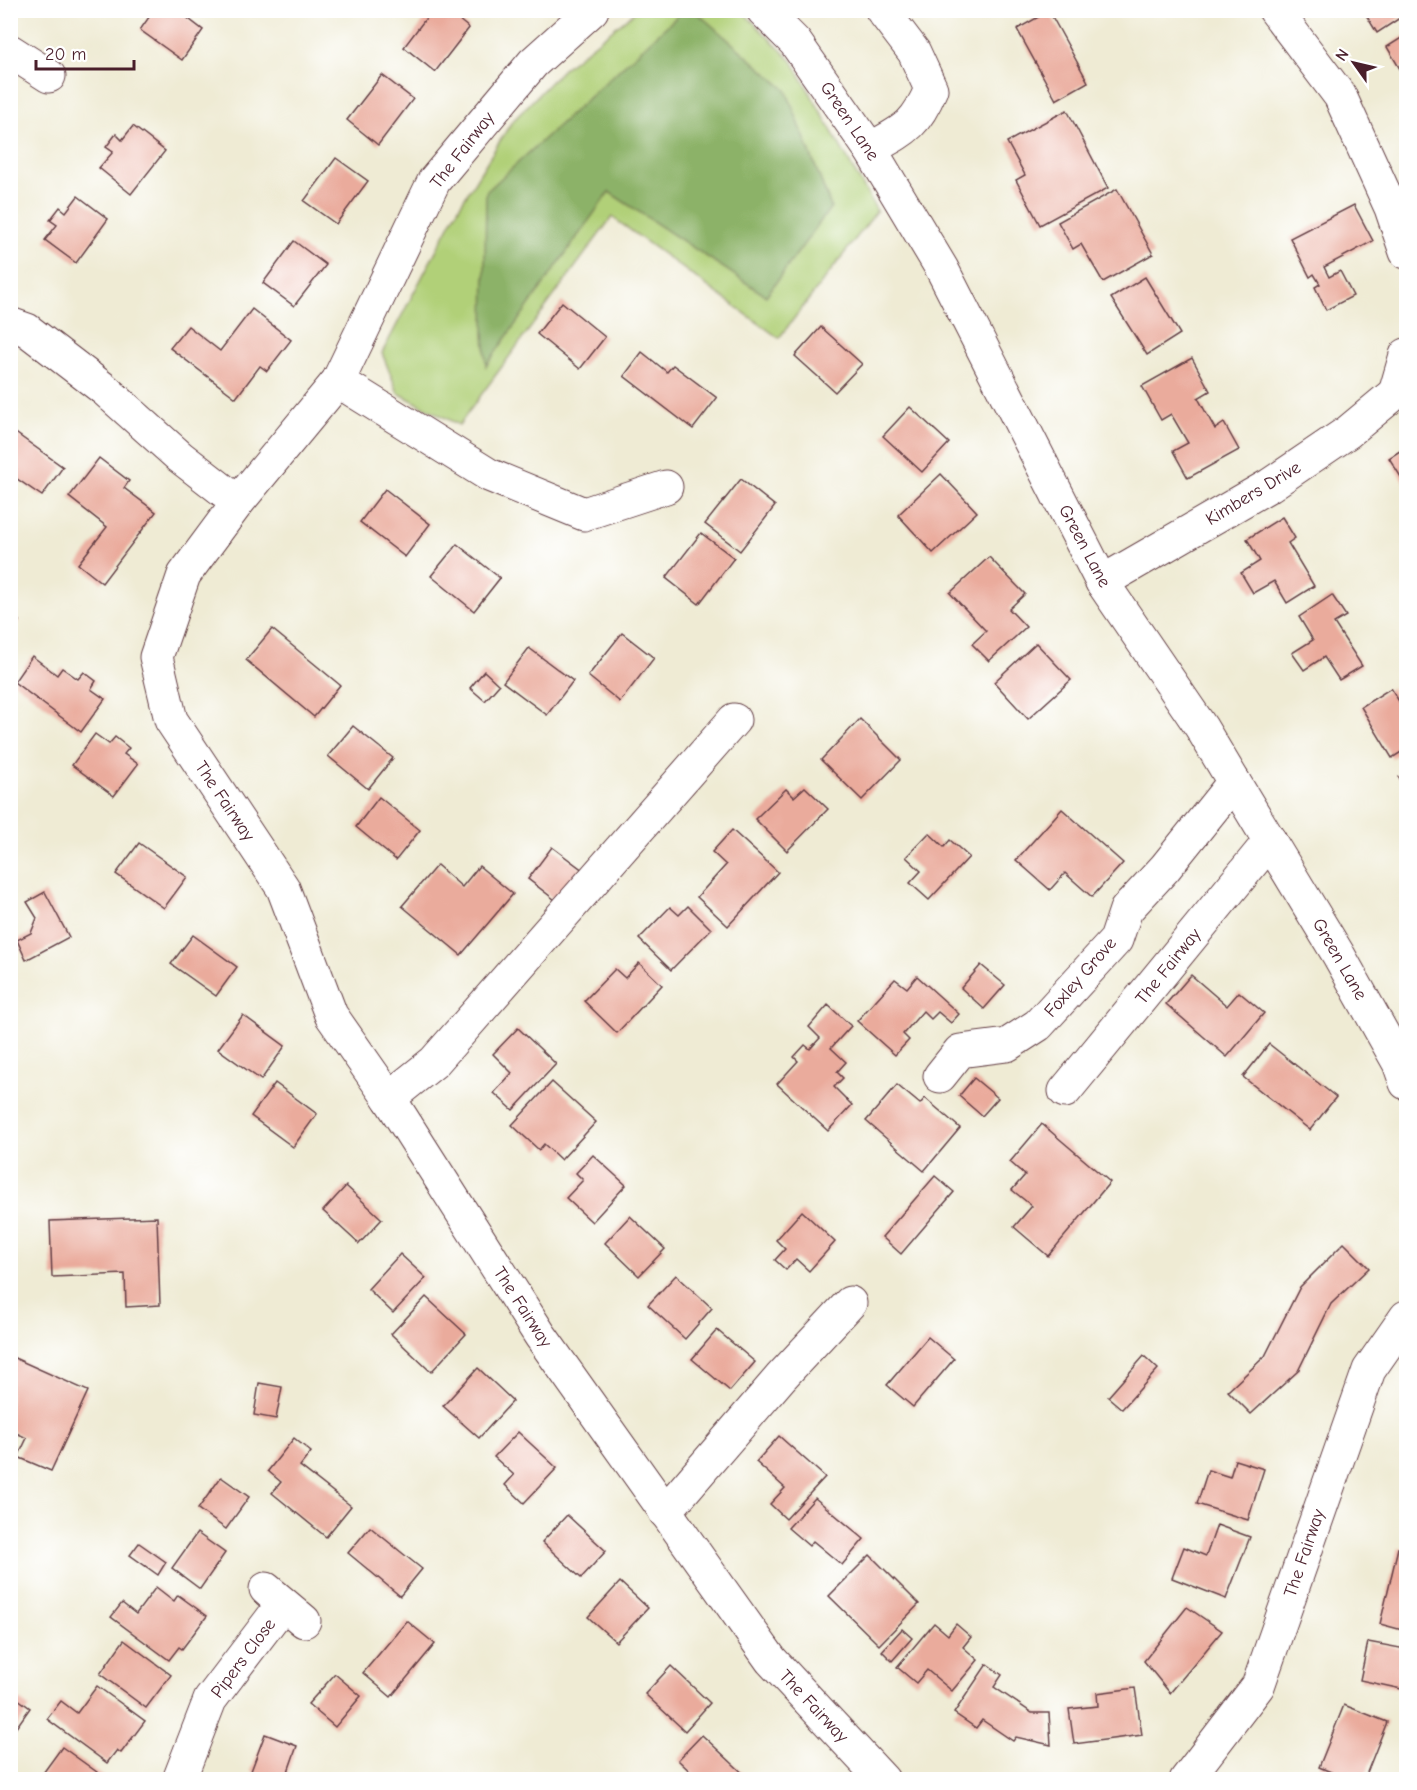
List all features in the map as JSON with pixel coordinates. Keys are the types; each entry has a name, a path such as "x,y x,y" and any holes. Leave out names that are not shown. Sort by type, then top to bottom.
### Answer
{"street":[{"name":"The Fairway","path":"592,10 533,63 434,181 338,381 238,502 184,575 156,657 171,720 283,888 332,1015 389,1098 540,1335 771,1660 883,1779"},
{"name":"Green Lane","path":"764,10 795,42 870,149 942,269 1102,582 1201,728 1270,841 1338,954 1399,1063 1407,1083"},
{"path":"870,149 909,127 924,105 931,89 914,52 882,10"},
{"path":"1275,10 1340,96 1391,208 1407,252"},
{"path":"10,51 49,76"},
{"path":"10,324 27,330 104,389 180,457 238,502"},
{"name":"Kimbers Drive","path":"1102,582 1270,485 1348,432 1401,392 1407,355"},
{"path":"338,381 489,475 584,514 666,487"},
{"path":"389,1098 434,1062 734,720"},
{"name":"Foxley Grove","path":"940,1076 960,1051 1007,1045 1038,1025 1116,940 1125,910 1165,868 1234,782"},
{"name":"The Fairway","path":"1065,1091 1270,841"},
{"path":"665,1512 781,1377 850,1303"},
{"name":"The Fairway","path":"1186,1779 1258,1686 1369,1370 1407,1317"},
{"name":"Pipers Close","path":"178,1779 210,1700 284,1605"}],"green space":[{"path":"694,10 786,90 831,207 766,296 609,192 486,366 484,332 486,192 683,11"},
{"path":"636,11 742,11 792,61 877,211 779,338 612,217 459,425 398,393 382,353 459,207 511,123 563,69"}],"building":[{"path":"154,10 177,10 203,30 182,60 140,30"},
{"path":"432,10 447,10 469,28 435,72 404,47"},
{"path":"1363,10 1406,10 1406,14 1377,33"},
{"path":"1049,11 1088,82 1056,100 1017,29"},
{"path":"1406,35 1406,65 1400,69 1387,47"},
{"path":"382,75 413,99 378,145 347,120"},
{"path":"1067,110 1108,188 1040,225 1016,180 1025,175 1007,142"},
{"path":"133,126 165,151 131,194 99,168 113,152 106,147 116,134 122,140"},
{"path":"336,158 368,181 336,224 304,201"},
{"path":"1117,189 1153,254 1103,282 1081,244 1073,249 1058,222"},
{"path":"78,196 108,219 76,263 45,240 57,225 50,220 60,207 66,212"},
{"path":"1354,205 1373,241 1324,267 1329,277 1340,271 1353,296 1326,310 1315,287 1320,284 1314,274 1310,277 1290,238"},
{"path":"294,241 326,265 294,306 263,283"},
{"path":"1145,277 1180,334 1147,355 1111,298"},
{"path":"562,302 605,337 580,369 537,334"},
{"path":"252,309 291,340 267,371 260,366 236,398 170,348 188,326 220,351"},
{"path":"821,327 862,364 835,392 795,356"},
{"path":"642,352 667,372 673,365 717,398 693,429 624,376"},
{"path":"1192,358 1210,391 1198,398 1215,429 1224,423 1239,450 1188,478 1173,451 1188,443 1171,414 1161,420 1142,386"},
{"path":"910,407 949,443 922,472 883,436"},
{"path":"10,429 63,467 42,496 10,474"},
{"path":"1406,447 1406,485 1389,458"},
{"path":"99,458 129,481 124,488 156,512 102,583 78,564 107,527 69,497"},
{"path":"941,474 977,512 933,553 898,515"},
{"path":"741,479 775,506 740,551 705,524"},
{"path":"385,489 430,524 405,557 360,522"},
{"path":"1282,517 1295,538 1288,543 1314,586 1287,603 1274,581 1253,593 1241,573 1260,561 1247,539"},
{"path":"701,533 734,558 699,604 666,578"},
{"path":"457,544 500,578 474,611 431,576"},
{"path":"989,557 1025,594 1009,609 1026,627 989,661 972,644 986,631 950,593"},
{"path":"1332,595 1346,616 1334,623 1362,666 1339,680 1324,657 1304,670 1292,653 1313,640 1299,617"},
{"path":"10,615 19,621 10,632"},
{"path":"272,629 340,685 314,717 246,660"},
{"path":"622,633 654,658 620,702 588,676"},
{"path":"1036,643 1071,680 1028,719 994,682"},
{"path":"529,648 573,681 547,715 503,682"},
{"path":"32,656 57,675 62,668 78,679 84,672 96,681 91,689 105,699 81,732 14,682"},
{"path":"484,671 499,685 485,701 470,688"},
{"path":"1391,688 1406,713 1406,749 1392,758 1361,707"},
{"path":"860,719 901,760 862,800 821,760"},
{"path":"353,726 393,758 368,789 328,756"},
{"path":"95,734 109,744 115,737 129,748 124,754 138,764 114,796 72,765"},
{"path":"1406,773 1406,790 1399,777"},
{"path":"805,787 828,809 787,851 755,819 786,789 794,797"},
{"path":"379,797 420,830 396,860 356,827"},
{"path":"1062,809 1123,863 1092,897 1065,873 1050,890 1016,860"},
{"path":"732,830 778,872 728,926 697,897 726,865 712,852"},
{"path":"929,833 944,847 950,840 969,857 929,900 910,883 921,871 906,857"},
{"path":"139,843 187,877 164,908 116,874"},
{"path":"552,847 584,871 559,903 528,879"},
{"path":"437,865 462,887 479,866 513,894 461,955 402,906"},
{"path":"45,892 69,937 26,960 17,940 31,933 37,918 27,902"},
{"path":"688,906 711,929 671,970 639,939 670,907 679,915"},
{"path":"193,935 237,967 216,996 171,964"},
{"path":"639,963 662,985 617,1033 584,1001 615,969 625,978"},
{"path":"981,965 1005,985 984,1009 961,988"},
{"path":"1191,975 1227,1006 1239,992 1264,1013 1227,1057 1166,1004"},
{"path":"917,976 959,1014 951,1023 938,1012 931,1019 923,1011 903,1034 909,1040 895,1055 857,1021 895,979 907,988"},
{"path":"828,1005 851,1026 831,1048 846,1062 837,1072 843,1078 834,1087 852,1105 828,1131 777,1084 798,1061 794,1057 805,1045 810,1049 820,1038 809,1027"},
{"path":"243,1015 285,1046 261,1080 218,1049"},
{"path":"518,1028 556,1064 513,1110 494,1093 512,1073 493,1054"},
{"path":"1269,1044 1336,1097 1310,1130 1243,1077"},
{"path":"974,1078 998,1098 982,1116 959,1096"},
{"path":"552,1082 596,1122 561,1160 544,1144 539,1150 512,1125"},
{"path":"275,1083 317,1114 293,1147 251,1116"},
{"path":"897,1085 920,1104 925,1098 960,1128 924,1171 866,1121"},
{"path":"1042,1124 1110,1182 1048,1256 1014,1227 1032,1206 1012,1190 1025,1175 1010,1162"},
{"path":"593,1155 626,1185 592,1222 566,1198 583,1180 576,1173"},
{"path":"935,1176 954,1192 901,1254 882,1237"},
{"path":"346,1186 382,1219 359,1244 323,1211"},
{"path":"802,1211 835,1242 809,1271 796,1259 786,1270 775,1260 785,1249 776,1240"},
{"path":"630,1216 665,1249 639,1276 605,1243"},
{"path":"157,1217 160,1305 126,1307 125,1274 52,1277 50,1221"},
{"path":"1344,1243 1369,1268 1331,1304 1298,1371 1251,1414 1228,1391 1265,1356 1300,1287"},
{"path":"400,1254 426,1278 393,1313 368,1289"},
{"path":"676,1275 712,1308 685,1339 648,1305"},
{"path":"426,1297 466,1334 431,1372 391,1334"},
{"path":"717,1330 755,1362 730,1391 692,1359"},
{"path":"928,1337 954,1359 913,1407 887,1385"},
{"path":"10,1356 88,1391 51,1471 18,1457 27,1438 10,1430"},
{"path":"1144,1356 1158,1369 1122,1409 1108,1397"},
{"path":"478,1368 513,1401 479,1438 443,1406"},
{"path":"259,1383 282,1387 276,1419 254,1415"},
{"path":"518,1432 557,1468 524,1503 505,1485 514,1475 494,1457"},
{"path":"779,1436 825,1477 786,1519 770,1504 785,1488 756,1462"},
{"path":"294,1438 311,1452 300,1466 351,1506 326,1537 272,1493 281,1482 268,1471"},
{"path":"1235,1460 1264,1469 1248,1520 1197,1504 1208,1470 1230,1477"},
{"path":"221,1477 249,1497 226,1529 198,1509"},
{"path":"815,1498 864,1539 842,1565 813,1541 809,1546 788,1528"},
{"path":"567,1515 606,1551 581,1578 542,1542"},
{"path":"1217,1525 1250,1537 1226,1599 1172,1578 1184,1547 1206,1556"},
{"path":"370,1527 422,1569 400,1596 348,1553"},
{"path":"197,1533 225,1553 200,1589 172,1568"},
{"path":"139,1543 166,1562 158,1575 130,1555"},
{"path":"1398,1548 1406,1550 1406,1631 1380,1624"},
{"path":"870,1555 919,1604 879,1645 829,1596"},
{"path":"620,1582 648,1608 616,1642 588,1617"},
{"path":"156,1587 174,1601 178,1595 207,1616 182,1649 179,1647 169,1660 111,1617 122,1603 136,1614"},
{"path":"1187,1607 1222,1631 1170,1693 1144,1661"},
{"path":"407,1621 435,1644 391,1697 363,1673"},
{"path":"934,1623 948,1635 956,1624 971,1637 963,1647 978,1660 952,1691 927,1670 916,1683 897,1667"},
{"path":"902,1629 912,1638 892,1661 882,1651"},
{"path":"124,1640 171,1675 146,1708 100,1674"},
{"path":"1368,1642 1406,1649 1406,1690 1360,1680"},
{"path":"987,1664 1002,1675 994,1687 1032,1713 1049,1713 1051,1745 1016,1737 1013,1741 982,1720 976,1728 954,1713"},
{"path":"671,1666 710,1703 685,1731 645,1694"},
{"path":"335,1674 361,1696 335,1727 308,1704"},
{"path":"97,1686 145,1721 121,1753 117,1750 107,1763 47,1719 61,1701 77,1713"},
{"path":"1135,1688 1142,1735 1074,1744 1069,1709 1098,1706 1097,1693"},
{"path":"10,1693 30,1708 13,1732 10,1730"},
{"path":"1344,1705 1387,1722 1364,1780 1350,1780 1319,1767"},
{"path":"265,1734 297,1746 285,1780 273,1780 251,1771"},
{"path":"702,1735 750,1780 699,1780 678,1760"},
{"path":"62,1747 108,1780 38,1780"}]}
